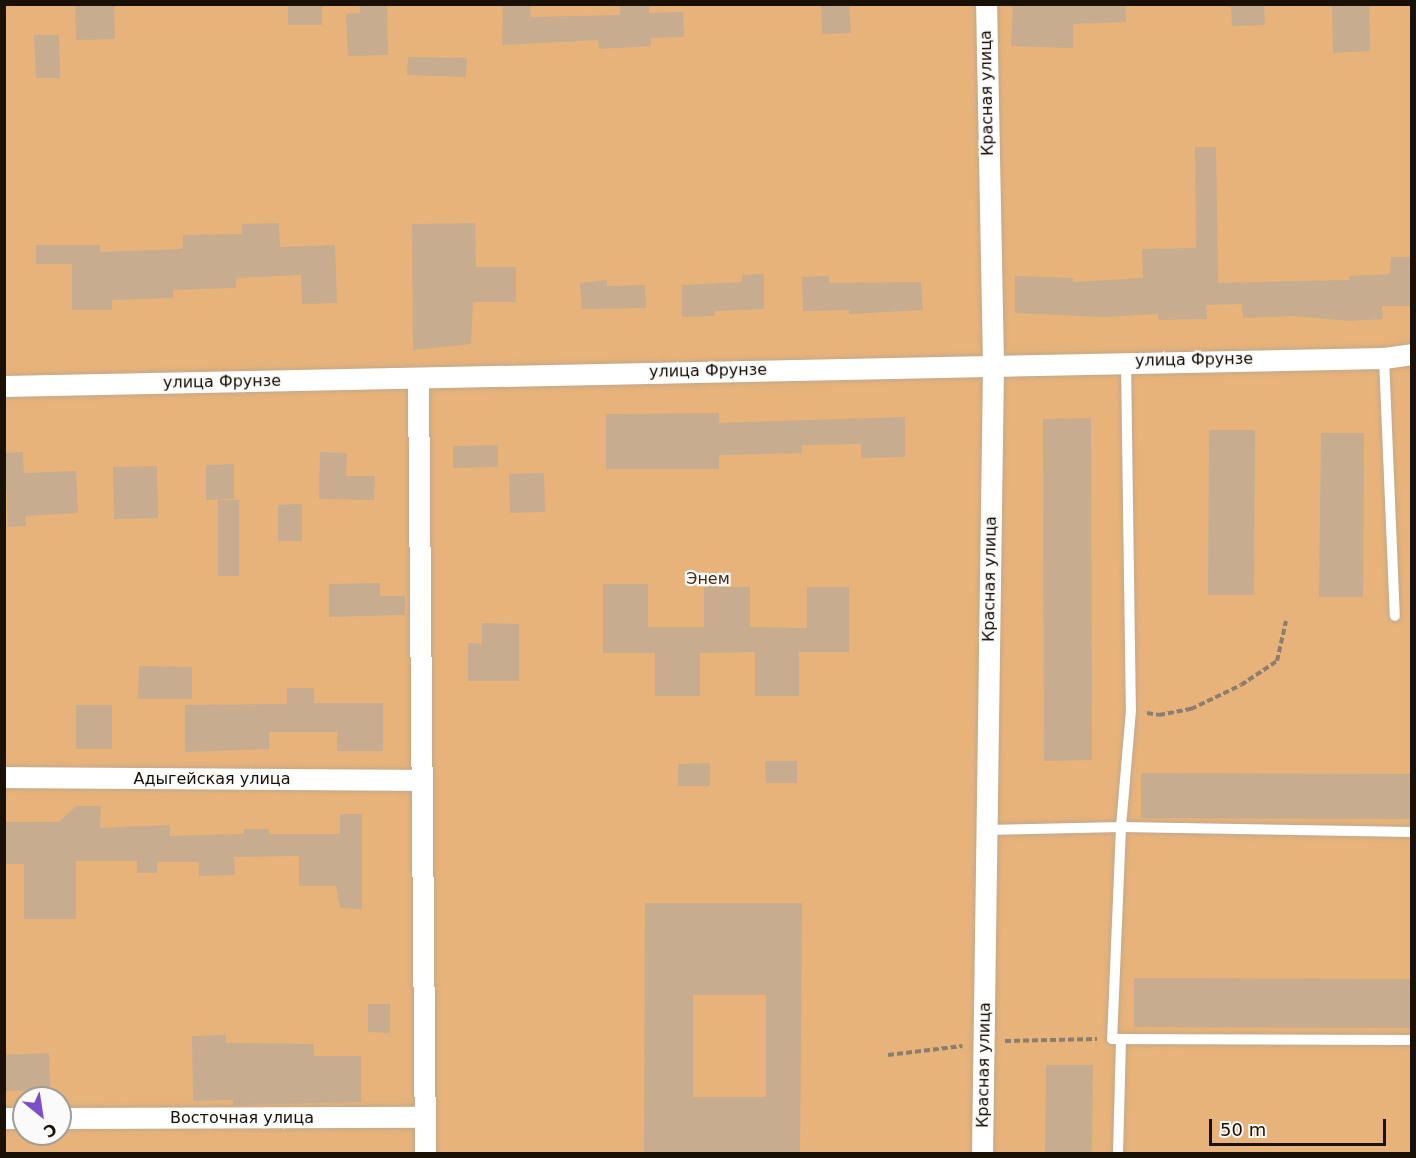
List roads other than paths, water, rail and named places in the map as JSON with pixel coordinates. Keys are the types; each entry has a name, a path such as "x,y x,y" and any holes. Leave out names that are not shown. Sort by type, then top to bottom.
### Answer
{"street":[{"name":"Красная улица","path":"982,1154 995,1042 987,830 993,364 986,4"},
{"name":"улица Фрунзе","path":"4,386 1126,361 1384,358 1412,354"},
{"path":"418,378 418,780 425,1154"},
{"name":"Адыгейская улица","path":"4,777 418,780"},
{"name":"Восточная улица","path":"72,1118 424,1117"}],"lane":[{"path":"1384,358 1395,616"},
{"path":"1118,1154 1117,1040 1121,826 1131,710 1126,361"},
{"path":"987,830 1121,826 1412,832"},
{"path":"1117,1040 1412,1040"}],"park label":[{"name":"Энем","path":"708,579"}]}
